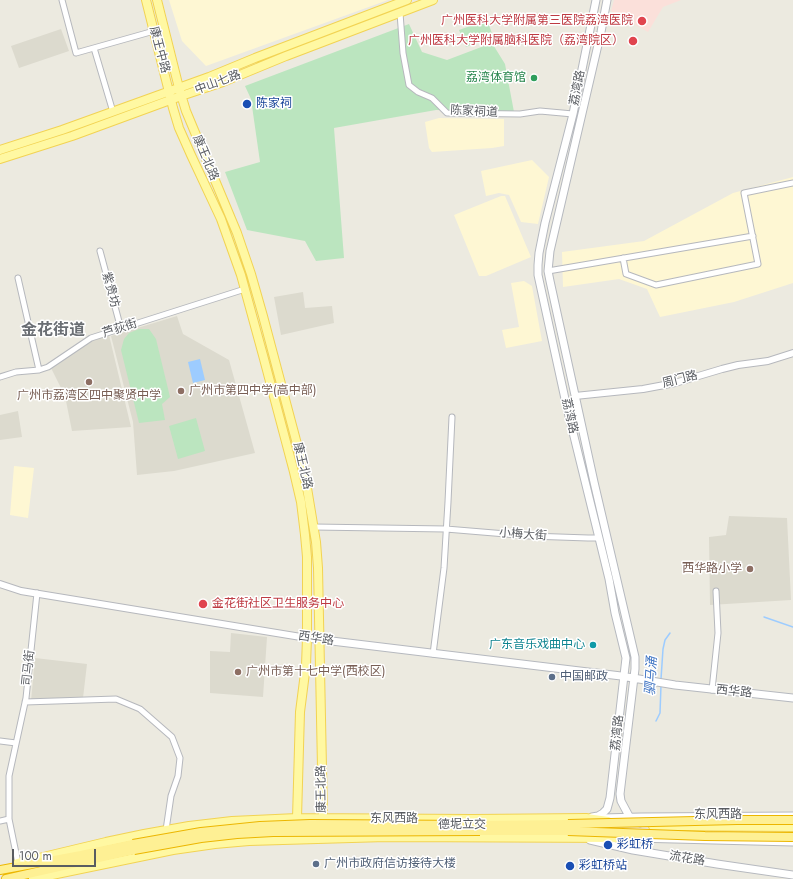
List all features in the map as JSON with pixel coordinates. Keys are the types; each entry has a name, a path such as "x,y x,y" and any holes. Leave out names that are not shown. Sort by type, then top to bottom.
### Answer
{"highway":[{"name":"德坭立交","path":"133,847 201,832 273,825 568,824 793,820"},
{"name":"德坭立交","path":"133,847 215,836 292,831 561,831 705,836 793,837"},
{"name":"东风西路","path":"0,869 133,847"},
{"path":"6,879 133,847"}],"main road":[{"name":"康王中路","path":"146,0 171,99"},
{"name":"康王中路","path":"157,0 179,88"},
{"name":"中山七路","path":"0,150 113,112 220,73 260,56 407,0"},
{"name":"中山七路","path":"0,159 72,136 171,99 223,82 286,56 433,0"},
{"name":"荔湾路","path":"586,818 598,816 603,813 609,804 626,658 615,613 600,538 565,397 538,275 538,265 544,228 573,114 596,0"},
{"name":"荔湾路","path":"607,0 601,32 553,236 548,271 594,482 636,662 620,794 621,801 629,816"},
{"path":"220,73 223,82"},
{"name":"康王北路","path":"179,88 190,122 242,246 254,281 304,473 314,527 317,552 320,640 323,818 310,838"},
{"name":"康王北路","path":"171,99 186,144 226,232 246,289 294,472 300,502 307,557 307,638 306,665 300,712 297,818"},
{"name":"西华路","path":"307,638 624,676 712,690 793,698"},
{"path":"626,658 635,657"},
{"path":"629,816 637,822 647,825"},
{"path":"297,818 310,838"},
{"name":"东风西路","path":"0,869 106,842 166,830 248,820 297,818 586,818"},
{"path":"586,818 647,825 703,829 793,831"},
{"path":"620,838 661,832 703,829 793,827"},
{"name":"东风西路","path":"33,879 173,850 249,840 386,837 620,838"},
{"name":"流花路","path":"582,838 632,850 717,864 793,874"}],"street":[{"path":"62,0 76,53 154,31"},
{"name":"陈家祠道","path":"400,13 403,53 410,85 418,92 432,98 447,113 520,114 540,111 573,114"},
{"path":"94,48 113,112"},
{"path":"623,258 626,274 656,284 758,264 744,193 793,183"},
{"path":"548,271 753,236"},
{"name":"紫贵坊","path":"100,251 121,329"},
{"path":"18,278 38,370"},
{"name":"芦荻街","path":"0,377 16,372 38,370 48,367 91,338 246,289"},
{"name":"周门路","path":"565,397 642,388 674,382 738,365 768,361 793,354"},
{"path":"433,654 444,568 452,417"},
{"name":"小梅大街","path":"314,527 446,530 530,536 600,538"},
{"name":"西华路","path":"0,584 21,591 307,638"},
{"path":"712,690 718,633 716,591"},
{"name":"司马街","path":"18,864 9,819 9,776 25,702 37,593"},
{"path":"307,616 310,621 314,622 319,616"},
{"path":"25,702 116,699 140,709 172,736 180,758 178,776 172,796 166,830"},
{"path":"0,741 16,742"},
{"name":"东风西路","path":"586,818 629,816 793,815"},
{"path":"0,821 9,819"},
{"path":"386,819 386,837"},
{"path":"468,819 468,838"},
{"path":"248,820 249,840"},
{"name":"东风西路","path":"620,838 793,843"}],"shaded area":[{"path":"169,0 388,0 206,66 182,41"},
{"name":"广州医科大学附属第三医院荔湾医院","path":"614,0 681,0 663,7 648,32 611,11"},
{"path":"61,29 69,51 19,68 11,46"},
{"path":"439,118 504,119 504,146 432,152 429,148 425,122"},
{"path":"532,160 549,177 538,224 521,222 509,195 499,193 486,196 481,171"},
{"path":"793,177 793,283 734,302 660,317 647,289 619,279 563,287 562,252 644,241 733,193"},
{"path":"501,196 505,196 531,257 486,276 479,276 454,215"},
{"path":"524,281 532,286 542,341 506,348 502,330 519,327 511,283"},
{"path":"303,292 305,308 332,306 334,323 281,335 274,297"},
{"name":"广州市第四中学(高中部)","path":"177,316 183,334 229,360 255,453 174,471 137,475 133,422 111,336"},
{"name":"广州市荔湾区四中聚贤中学","path":"109,335 131,427 72,431 65,396 51,368 91,341"},
{"path":"18,411 22,437 0,440 0,415"},
{"path":"14,466 34,468 28,518 10,515"},
{"name":"西华路小学","path":"729,516 787,518 791,600 710,605 709,537 726,535"},
{"name":"广州市第十七中学(西校区)","path":"231,633 267,637 263,697 210,693 210,651 230,652"},
{"path":"35,658 87,664 83,698 31,701"}],"green space":[{"path":"487,20 493,36 466,47 459,30"},
{"path":"409,24 422,52 447,60 492,43 505,64 514,112 436,110 334,128 344,258 316,261 305,241 247,230 225,172 260,162 251,99 245,86"},
{"path":"139,329 149,329 156,339 170,397 162,404 165,420 139,423 121,350 124,339 129,333"},
{"path":"196,418 205,451 178,459 169,426"}],"water":[{"path":"200,359 205,380 193,383 188,362"}],"waterway":[{"name":"驷马涌","path":"764,617 793,627"},
{"name":"驷马涌","path":"661,679 663,649 665,640 670,633"},
{"name":"驷马涌","path":"656,721 660,713 661,685"}],"place":[{"name":"广州医科大学附属第三医院荔湾医院","path":"642,21"},
{"name":"广州医科大学附属脑科医院（荔湾院区）","path":"633,41"},
{"name":"荔湾体育馆","path":"534,78"},
{"name":"陈家祠","path":"247,104"},
{"name":"广州市荔湾区四中聚贤中学","path":"89,382"},
{"name":"广州市第四中学(高中部)","path":"181,391"},
{"name":"西华路小学","path":"750,569"},
{"name":"金花街社区卫生服务中心","path":"203,604"},
{"name":"广东音乐戏曲中心","path":"593,645"},
{"name":"广州市第十七中学(西校区)","path":"238,672"},
{"name":"中国邮政","path":"552,677"},
{"name":"彩虹桥","path":"608,845"},
{"name":"广州市政府信访接待大楼","path":"316,864"},
{"name":"彩虹桥站","path":"570,866"}],"district":[{"name":"金花街道","path":"53,331"}]}
